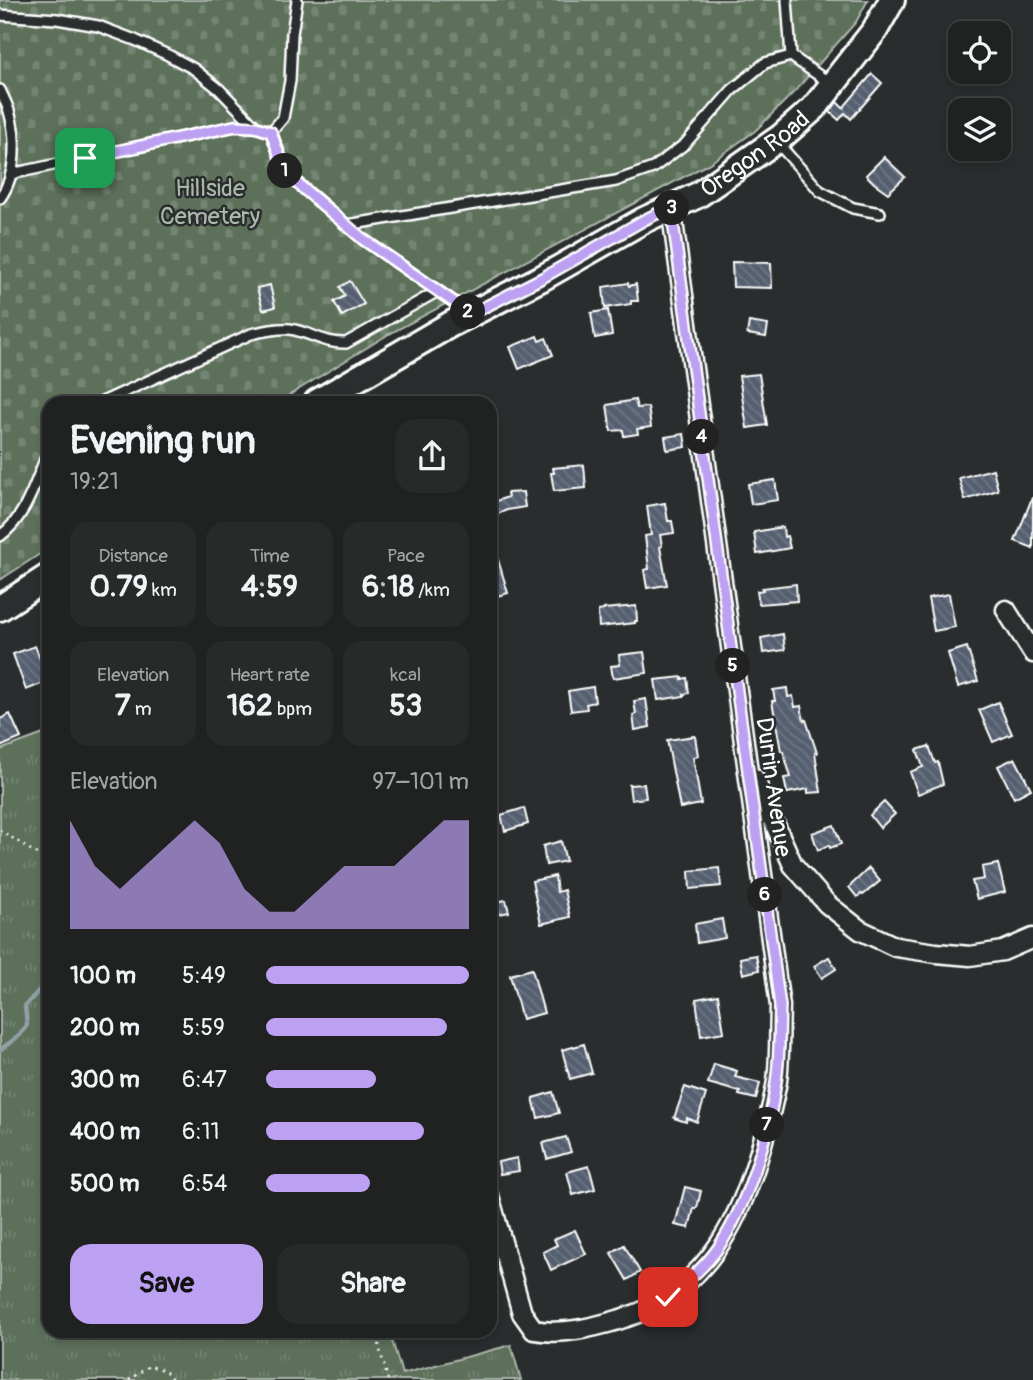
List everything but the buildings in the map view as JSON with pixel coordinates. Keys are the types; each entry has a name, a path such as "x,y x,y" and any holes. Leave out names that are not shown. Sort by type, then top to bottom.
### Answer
{"street":[{"name":"Oregon Road","path":"328,396 644,220 698,195 775,141 814,108 875,30 892,0"},
{"name":"Durrin Avenue","path":"497,1224 522,1314 534,1330 553,1333 600,1325 642,1312 668,1297 693,1276 717,1250 735,1219 754,1171 777,1080 780,1006 671,207"},
{"path":"0,608 42,581"},
{"path":"1006,610 1033,653"},
{"path":"746,759 793,864 827,904 860,930 896,947 970,956 1003,951 1033,937"}],"lane":[{"path":"271,132 283,118 290,81 297,0"},
{"path":"787,0 790,56"},
{"path":"0,15 98,26 135,40 194,69 219,89 256,127"},
{"path":"347,225 616,181 653,167 685,144 732,90 765,63 790,56"},
{"path":"790,56 832,85"},
{"path":"0,90 9,110 14,152 11,174 0,198"},
{"path":"11,174 235,126 256,127 271,132"},
{"path":"271,132 286,174 364,240 471,314"},
{"path":"775,141 820,191 853,208 880,212"},
{"path":"115,396 251,334 273,329 292,330 334,343 346,343 438,291"},
{"path":"0,536 15,522 24,508 42,466"}],"path":[{"path":"1,831 42,857"},
{"path":"378,1338 388,1380"},
{"path":"129,1380 149,1366 163,1369 172,1380"}],"green space":[{"name":"Hillside Cemetery","path":"0,0 868,0 856,22 795,91 755,131 710,163 389,334 288,396 42,396 42,553 0,580"},
{"path":"42,735 42,1338 391,1338 402,1374 511,1345 521,1380 0,1380 0,750"}],"waterway":[{"path":"0,1050 20,1035 27,1025 25,1006 42,987"}],"route":[{"path":"85,158 235,126 256,127 271,132 286,174 364,240 471,314 671,207 780,1006 777,1080 754,1171 735,1219 717,1250 693,1276 668,1297"}]}
